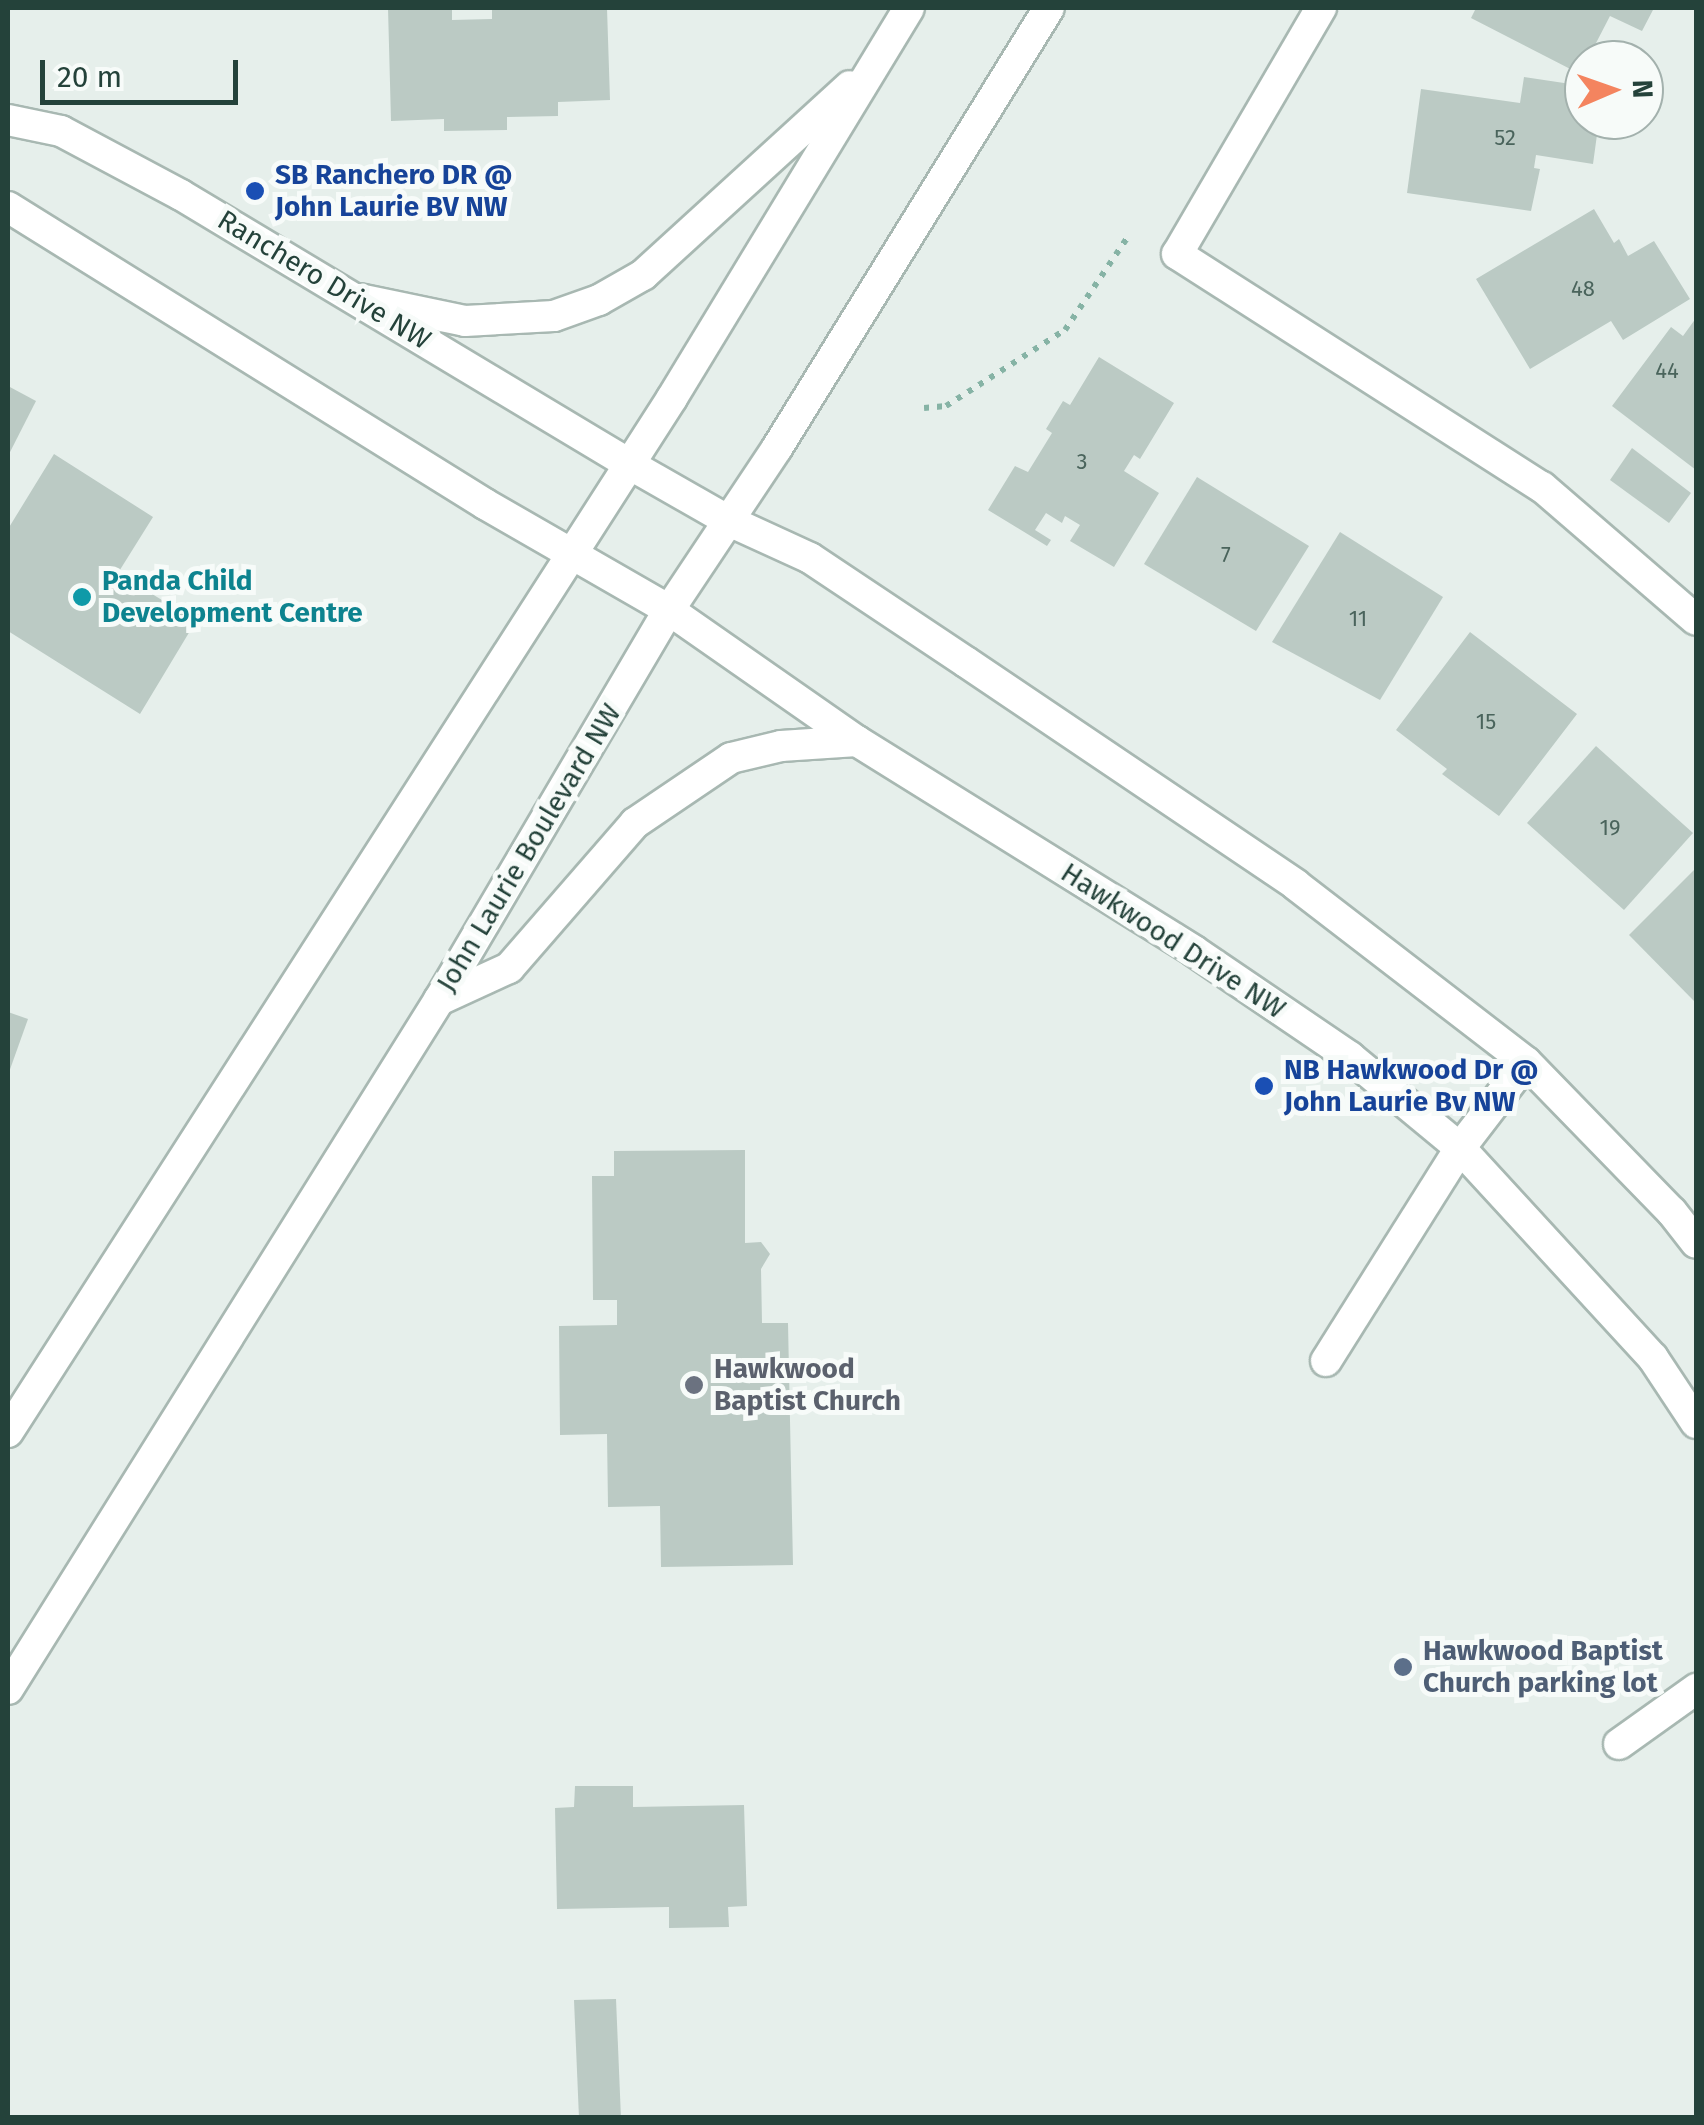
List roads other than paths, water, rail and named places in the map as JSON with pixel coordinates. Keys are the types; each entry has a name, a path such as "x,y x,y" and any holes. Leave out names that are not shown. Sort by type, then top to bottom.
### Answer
{"main road":[{"path":"8,1432 629,464 909,8"},
{"name":"John Laurie Boulevard NW","path":"8,1689 439,1000 670,610 778,448 1049,8"},
{"path":"1321,8 1177,254 1542,487 1696,620"},
{"path":"360,299 465,321 554,316 599,300 644,274 874,64"},
{"name":"Ranchero Drive NW","path":"8,120 61,131 182,195 629,464"},
{"path":"8,207 485,504 570,552"},
{"path":"629,464 727,520 810,558 1296,884 1526,1062 1672,1212 1696,1243"},
{"name":"Hawkwood Drive NW","path":"570,552 670,610 857,741 1194,950 1350,1057 1460,1148 1652,1358 1696,1423"},
{"path":"439,1000 509,968 635,823 731,758 781,746 857,741"},
{"path":"1326,1361 1460,1148 1526,1062"},
{"path":"1618,1744 1696,1689"}],"place":[{"name":"SB Ranchero DR @ John Laurie BV NW","path":"255,191"},
{"name":"Panda Child Development Centre","path":"82,597"},
{"name":"NB Hawkwood Dr @ John Laurie Bv NW","path":"1264,1086"},
{"name":"Hawkwood Baptist Church","path":"694,1385"},
{"name":"Hawkwood Baptist Church parking lot","path":"1403,1667"}]}
